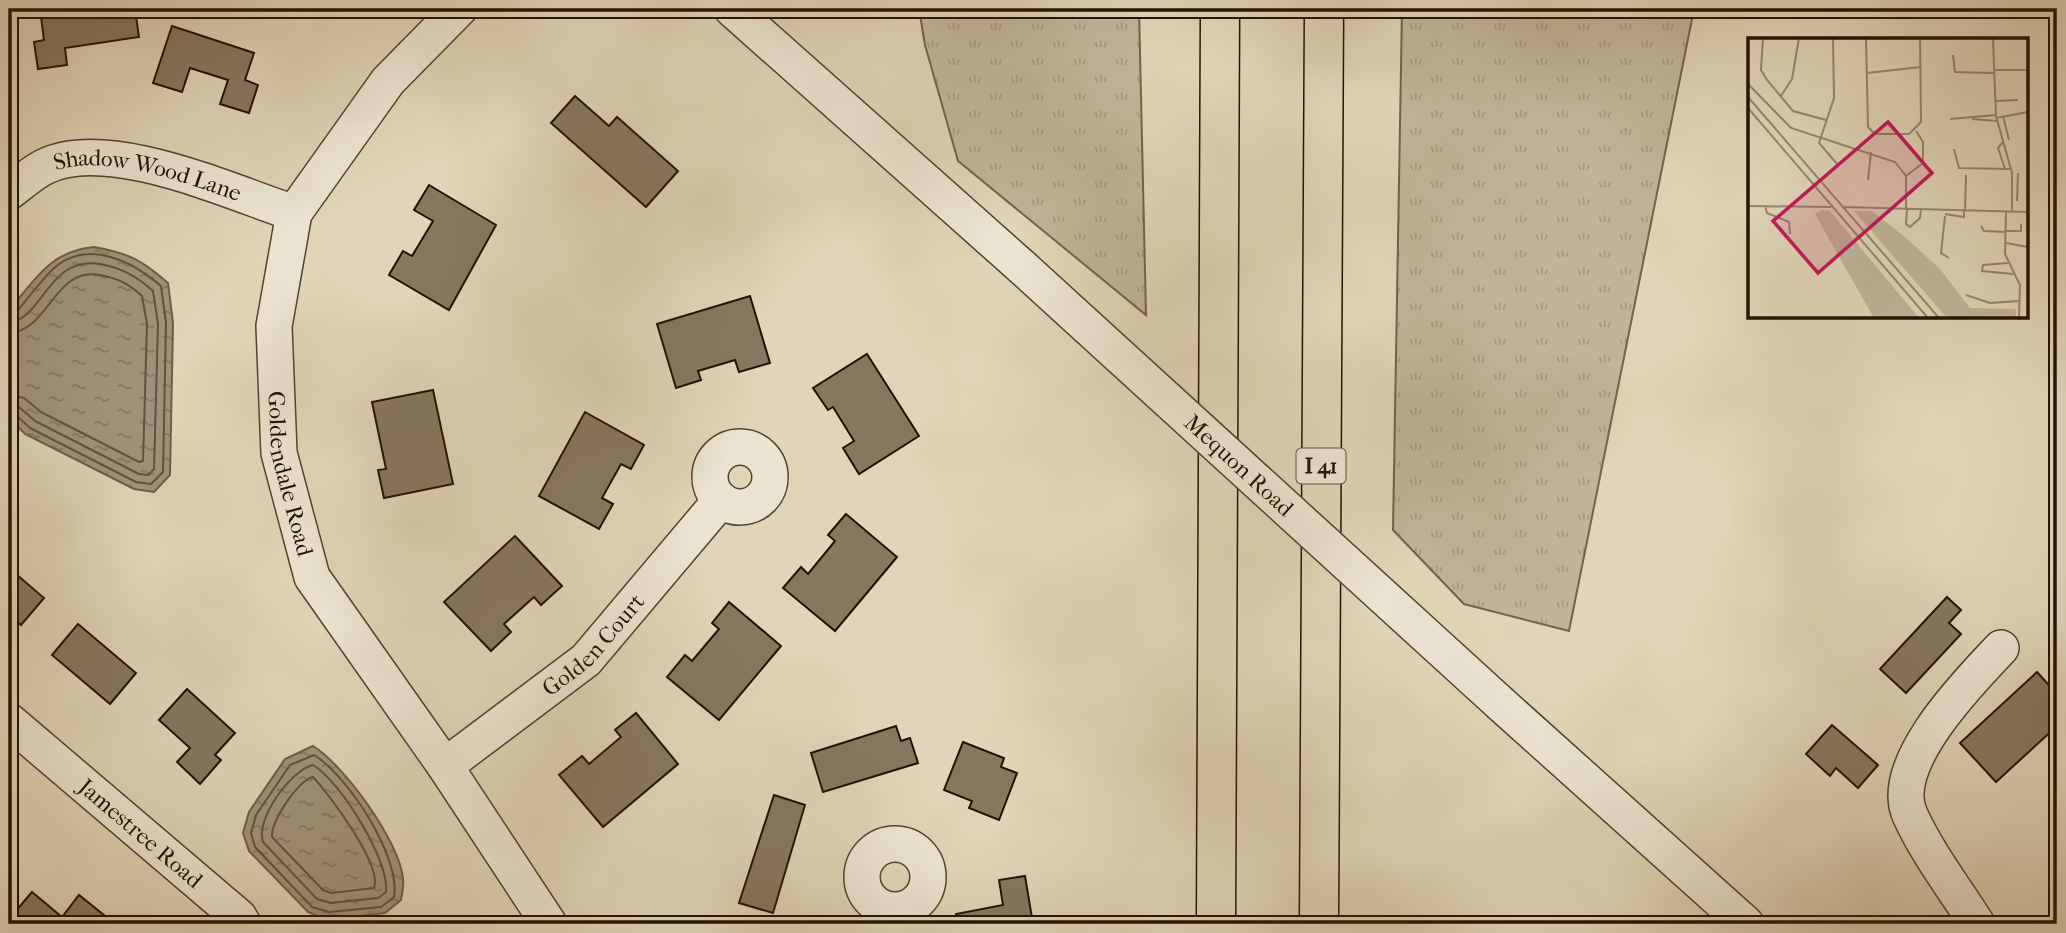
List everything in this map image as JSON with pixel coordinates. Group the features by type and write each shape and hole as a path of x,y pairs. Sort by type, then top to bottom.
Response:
{"highway":[{"path":"1216,924 1220,9"},
{"name":"I 41","path":"1319,924 1324,9"}],"street":[{"name":"Goldendale Road","path":"459,9 388,81 294,214 274,326 279,453 312,577 445,766 549,924"},
{"name":"Mequon Road","path":"732,9 1022,267 1746,924"},
{"name":"Shadow Wood Lane","path":"9,192 45,166 91,156 132,160 294,214"},
{"name":"Golden Court","path":"445,766 586,660 721,500"},
{"path":"1977,924 1908,812 1908,790 1916,756 1946,706 2001,648"},
{"name":"Jamestree Road","path":"9,721 239,917 243,924"}],"green space":[{"path":"919,9 1139,9 1146,315 958,161 925,45"},
{"path":"1402,9 1694,9 1569,631 1464,604 1393,530"}],"water":[{"path":"94,247 134,259 168,283 173,323 170,475 154,492 134,489 25,434 9,418 9,310 45,268 66,254"},
{"path":"313,746 340,770 354,787 381,826 400,863 403,879 401,900 385,913 328,920 308,912 249,851 243,833 249,812 285,759"}],"building":[{"path":"40,9 135,9 139,37 65,48 67,65 38,69 34,42 44,40"},
{"path":"172,26 254,53 245,80 258,85 249,113 220,104 228,80 190,68 182,92 153,83"},
{"path":"575,96 609,126 617,117 678,171 646,207 551,123"},
{"path":"429,185 496,225 449,310 389,275 403,251 412,256 433,221 414,210"},
{"path":"750,296 770,363 739,372 735,360 698,371 701,380 676,388 657,324"},
{"path":"867,354 919,436 859,474 843,448 854,441 833,407 828,410 813,388"},
{"path":"433,390 453,484 384,498 378,470 386,469 372,402"},
{"path":"585,412 644,445 631,469 621,464 602,498 613,504 599,529 539,496"},
{"path":"846,514 897,557 835,631 783,588 801,567 808,574 835,541 828,535"},
{"path":"515,536 562,586 541,605 534,597 504,624 511,632 491,651 444,602"},
{"path":"9,568 44,598 21,625 9,615"},
{"path":"1947,597 1961,610 1949,623 1961,634 1906,693 1880,669"},
{"path":"729,602 781,646 719,720 667,677 685,655 692,661 719,629 712,623"},
{"path":"78,624 136,673 110,704 52,655"},
{"path":"2037,672 2057,694 2057,726 1996,782 1960,743"},
{"path":"187,689 235,733 215,755 221,760 200,784 177,762 190,748 159,720"},
{"path":"636,713 678,764 603,827 559,775 582,756 589,764 621,737 615,730"},
{"path":"1832,725 1878,765 1858,788 1836,768 1830,776 1806,754"},
{"path":"896,726 901,741 910,738 918,763 823,792 811,753"},
{"path":"963,742 1004,758 1001,767 1017,773 999,820 969,808 972,801 944,790"},
{"path":"774,795 805,805 773,913 739,903"},
{"path":"1025,876 1033,924 957,924 956,914 1003,905 999,880"},
{"path":"32,892 62,917 79,895 115,924 9,924 9,919"}]}
